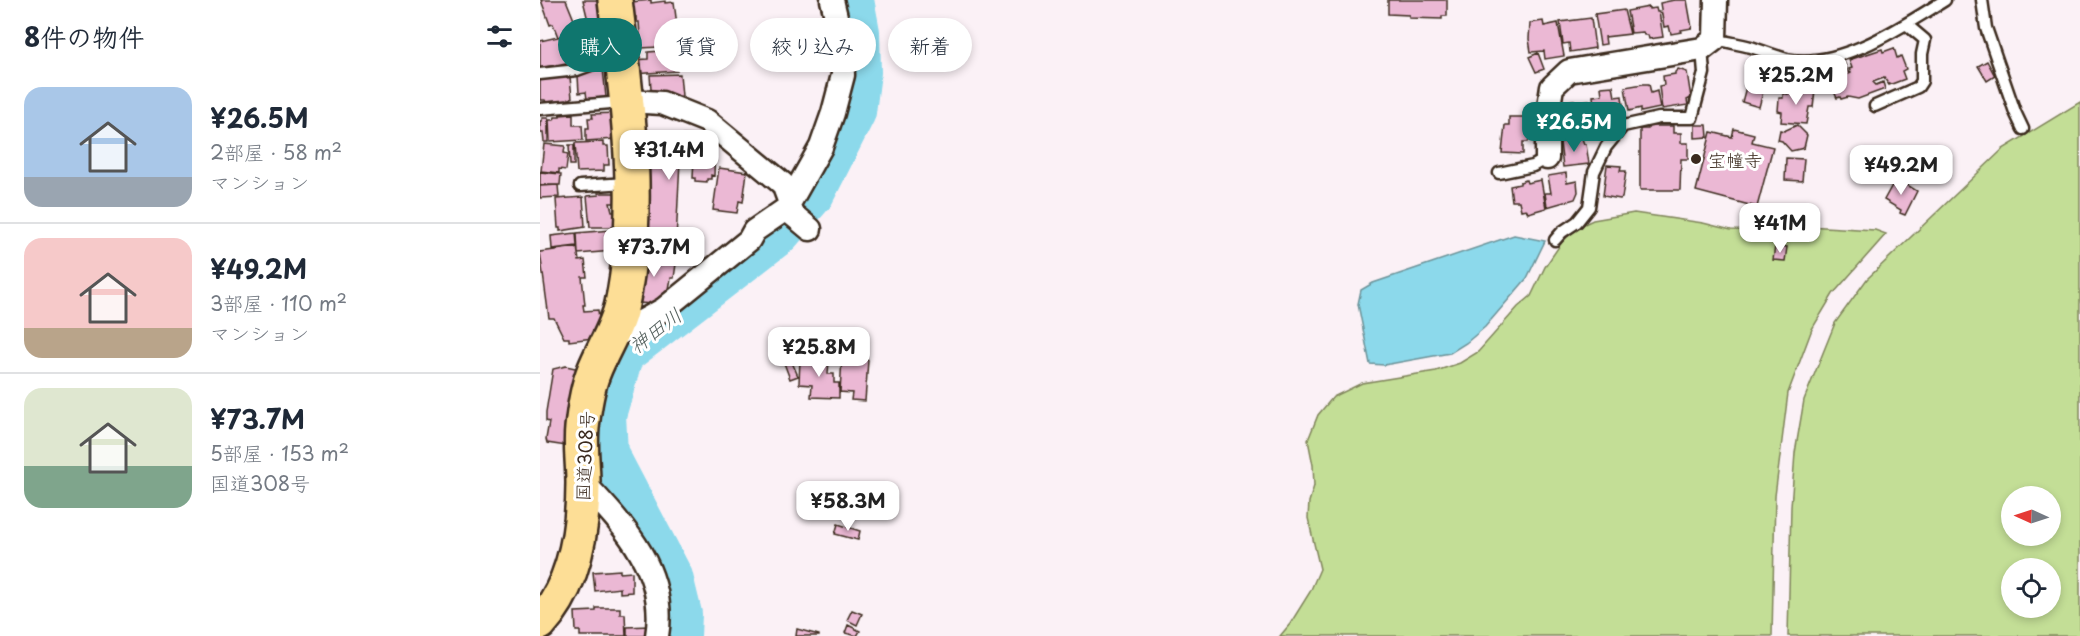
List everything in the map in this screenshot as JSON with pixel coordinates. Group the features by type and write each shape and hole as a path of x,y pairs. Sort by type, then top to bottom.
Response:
{"highway":[{"name":"国道308号","path":"615,0 617,18"},
{"name":"国道308号","path":"540,623 567,582 577,551 583,482 580,455 587,395 594,371 610,339 622,307 627,278 632,183 628,101 624,72"}],"street":[{"path":"610,339 664,309 749,240 753,231 788,206 821,147 843,75 842,42 832,0"},
{"path":"1546,158 1547,119 1552,87 1569,71 1708,44 1716,0"},
{"path":"628,101 662,102 707,121 783,184 788,206 810,229"},
{"path":"583,482 611,512 645,558 656,589 660,620 657,636"}],"lane":[{"path":"1555,240 1577,222 1589,207 1594,172 1606,147 1623,126 1659,118 1692,118 1704,73 1708,44 1752,48 1788,59 1819,59 1878,40 1945,0"},
{"path":"1982,0 1986,28 2023,129"},
{"path":"1875,106 1918,87 1922,81 1922,54 1925,40 1906,24"},
{"path":"540,74 558,72"},
{"path":"540,109 628,101"},
{"path":"1499,173 1533,166 1546,158"},
{"path":"580,186 632,183"}],"green space":[{"path":"2080,102 2080,636 1788,636 1791,507 1795,453 1804,400 1835,323 1867,279 2003,149"},
{"path":"1634,213 1703,223 1731,230 1772,231 1807,226 1875,230 1886,234 1833,294 1812,329 1788,393 1775,496 1772,636 1280,636 1310,592 1320,569 1308,518 1309,502 1314,486 1308,440 1318,415 1333,397 1362,383 1436,371 1460,363 1478,352 1518,307 1531,296 1545,267 1562,242 1578,227 1593,220"}],"water":[{"path":"1514,235 1545,241 1527,278 1485,327 1450,353 1384,365 1370,364 1358,304 1361,290 1373,283"}],"building":[{"path":"541,0 566,0 573,18 558,18 558,37 553,24 550,25"},
{"path":"583,0 604,0 608,18 587,18"},
{"path":"651,0 651,3 674,2 676,18 654,18 654,47 642,48 642,18 632,18 631,2"},
{"path":"1388,0 1447,0 1447,16 1442,16 1442,19 1409,18 1409,15 1388,14"},
{"path":"1687,0 1692,28 1671,34 1669,26 1664,27 1660,3"},
{"path":"1649,7 1649,9 1656,8 1659,12 1663,37 1649,39 1648,35 1644,35 1643,32 1631,33 1627,11"},
{"path":"1624,10 1630,34 1605,37 1606,44 1600,45 1595,14"},
{"path":"1591,18 1595,48 1570,52 1569,43 1563,44 1560,22"},
{"path":"1543,21 1544,26 1558,23 1564,56 1545,59 1544,51 1531,52 1530,23"},
{"path":"558,37 558,64 540,68 540,41"},
{"path":"1894,48 1897,58 1901,56 1906,69 1902,71 1905,79 1889,85 1884,78 1873,82 1876,85 1883,82 1885,89 1858,99 1837,98 1831,85 1828,67 1844,62 1849,74 1851,73 1849,69 1852,68 1849,60 1882,49 1883,52"},
{"path":"648,52 654,52 654,72 662,72 633,74 633,72 642,72 642,59 648,59"},
{"path":"1538,53 1544,69 1536,72 1529,57"},
{"path":"1987,61 1995,76 1987,81 1978,66"},
{"path":"1678,69 1687,72 1691,98 1687,100 1688,105 1662,109 1659,86 1664,85 1663,76 1675,74"},
{"path":"585,72 603,72 606,97 587,99 586,92 579,93 578,76"},
{"path":"1796,73 1808,74 1806,89 1794,87"},
{"path":"680,74 682,96 649,95 650,75"},
{"path":"567,75 570,77 572,98 568,101 540,100 540,77"},
{"path":"1649,84 1651,93 1657,91 1660,108 1641,112 1641,108 1629,111 1625,87"},
{"path":"1613,86 1615,97 1622,96 1624,115 1620,115 1621,120 1596,123 1593,96 1602,95 1601,87"},
{"path":"1746,87 1763,92 1759,107 1742,102"},
{"path":"1789,90 1815,90 1813,107 1809,107 1806,124 1781,122 1782,112 1778,111 1779,98 1783,98 1783,93 1788,94"},
{"path":"1574,100 1574,102 1589,100 1592,125 1590,128 1563,132 1561,104"},
{"path":"614,113 615,139 586,141 586,128 589,128 588,118 593,118 592,114"},
{"path":"573,114 573,125 582,125 583,140 550,142 549,120 554,120 560,115"},
{"path":"1509,117 1531,117 1529,139 1528,142 1523,142 1523,154 1502,153 1505,125 1509,125"},
{"path":"542,118 548,118 548,142 544,142 543,133 540,133"},
{"path":"1695,125 1707,125 1708,137 1695,138"},
{"path":"1797,125 1807,135 1804,148 1791,151 1782,141 1778,140 1780,130 1784,131"},
{"path":"1648,126 1673,126 1673,133 1681,133 1681,143 1688,143 1688,159 1681,159 1680,190 1640,190 1640,129 1648,129"},
{"path":"1734,129 1754,134 1752,142 1773,147 1757,207 1696,191 1711,132 1732,137"},
{"path":"644,135 715,136 714,176 711,175 711,179 707,179 707,182 695,181 693,178 694,158 682,157 682,161 680,160 676,241 636,239"},
{"path":"1581,136 1586,144 1589,164 1563,167 1560,142 1575,140 1575,137"},
{"path":"603,142 603,146 608,146 609,165 604,165 604,171 577,172 575,143"},
{"path":"544,144 565,146 564,153 568,154 566,170 559,169 559,173 541,171"},
{"path":"569,145 574,145 574,165 570,165"},
{"path":"1786,158 1804,159 1802,181 1785,180"},
{"path":"1607,165 1621,166 1620,171 1626,171 1620,199 1603,196"},
{"path":"719,168 747,172 743,202 739,201 737,213 713,210"},
{"path":"540,172 561,174 560,185 540,185"},
{"path":"1566,173 1567,183 1577,181 1578,192 1575,199 1547,207 1545,193 1551,193 1548,176"},
{"path":"1896,178 1917,191 1905,215 1884,200"},
{"path":"1526,180 1527,183 1541,180 1546,208 1528,213 1526,209 1521,210 1519,201 1512,201 1510,186"},
{"path":"558,185 559,197 540,198 540,186"},
{"path":"598,193 617,193 617,203 610,203 612,211 615,211 616,227 590,227 587,196 599,195"},
{"path":"583,197 585,227 560,231 556,199"},
{"path":"611,230 613,251 578,254 577,233"},
{"path":"576,233 577,246 552,249 551,236"},
{"path":"1775,246 1787,247 1785,261 1773,260"},
{"path":"577,247 579,261 585,260 587,277 582,277 584,311 598,310 601,337 569,341 569,338 564,338 554,318 549,318 540,252"},
{"path":"641,249 657,251 656,258 668,259 676,264 668,295 656,304 637,303"},
{"path":"842,358 868,360 865,401 851,400 852,393 840,392"},
{"path":"800,359 829,360 828,374 834,374 834,383 839,383 839,398 811,397 812,385 799,384"},
{"path":"791,360 798,376 790,379 784,363"},
{"path":"566,366 580,369 566,446 547,443 549,422 546,421 546,412 553,369"},
{"path":"838,524 860,531 858,540 835,534"},
{"path":"620,570 620,573 632,572 632,592 620,593 620,588 595,591 593,572"},
{"path":"596,608 620,608 620,614 625,614 626,636 580,636 580,631 576,631 575,612 596,611"},
{"path":"852,610 862,614 857,625 847,620"},
{"path":"848,625 860,631 857,636 845,633"},
{"path":"648,626 648,636 627,636 627,627"},
{"path":"797,629 819,635 819,636 796,636"}],"waterway":[{"name":"神田川","path":"680,636 681,614 672,577 607,453 605,415 623,354 779,234 813,195 855,112 860,72 859,32 853,0"}],"place":[{"name":"宝幢寺","path":"1696,159"}]}
